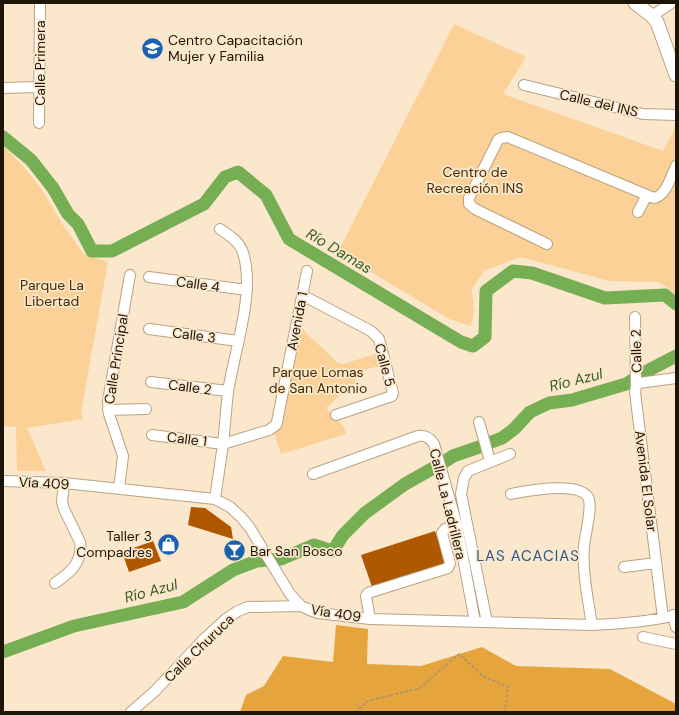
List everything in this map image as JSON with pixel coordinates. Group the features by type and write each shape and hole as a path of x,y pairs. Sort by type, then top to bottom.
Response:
{"main road":[{"path":"635,3 652,16 661,31 676,75"}],"street":[{"name":"Calle Primera","path":"40,3 40,123"},
{"path":"652,16 671,3"},
{"name":"Calle del INS","path":"524,85 643,114 676,115"},
{"path":"3,88 39,87"},
{"path":"547,244 475,209 469,204 469,198 498,140 501,138 508,137 654,198 660,196 663,192 676,166"},
{"path":"638,212 647,195"},
{"path":"215,499 223,444 228,391 248,290 247,269 242,249 235,240 220,229"},
{"name":"Avenida 1","path":"223,444 269,430 276,425 307,270"},
{"name":"Calle Principal","path":"120,489 123,456 108,410 108,401 130,275"},
{"name":"Calle 4","path":"149,277 248,290"},
{"name":"Calle 5","path":"302,294 371,331 379,339 393,393 392,396 336,415"},
{"name":"Calle 2","path":"635,317 636,380"},
{"name":"Calle 3","path":"149,330 238,341"},
{"path":"636,380 643,382 676,378"},
{"name":"Avenida El Solar","path":"636,380 635,392 656,563 671,616 676,627"},
{"name":"Calle 2","path":"151,382 228,391"},
{"path":"108,410 146,409"},
{"path":"479,422 490,461"},
{"name":"Calle 1","path":"152,435 223,444"},
{"name":"Calle La Ladrillera","path":"313,474 424,435 431,439 434,444 457,525 475,622"},
{"path":"487,622 461,494 465,474 468,471 510,454"},
{"name":"Vía 409","path":"3,481 64,483 215,499 230,507 250,528 290,594 301,606 318,613 370,619 592,625 614,624 671,616"},
{"path":"55,583 73,569 77,562 81,547 62,502 64,483"},
{"path":"511,494 546,488 575,490 583,493 589,498 590,507 584,547 584,567 592,625"},
{"path":"370,619 366,596 368,593 448,568 450,563 442,533 445,529 457,525"},
{"path":"624,567 656,563"},
{"name":"Calle Churuca","path":"131,712 155,691 204,639 226,619 238,611 248,607 301,606"},
{"path":"643,637 676,644"}],"path":[{"path":"355,712 368,701 420,688 459,654 484,676 508,687 505,712"}],"green space":[{"name":"Centro de Recreación INS","path":"454,24 526,57 503,94 663,151 676,126 676,294 659,282 610,281 520,257 484,271 472,289 474,312 471,326 449,319 338,252"},
{"name":"Parque La Libertad","path":"3,146 24,167 43,191 63,225 84,254 108,262 81,412 83,419 27,428 46,471 17,471 16,427 3,426"},
{"name":"Parque Lomas de San Antonio","path":"299,326 338,363 343,364 379,353 383,365 349,374 358,382 350,386 326,408 344,427 346,434 281,454 274,433 279,430 283,423"}],"shaded area":[{"path":"336,625 368,629 367,664 421,666 482,647 516,666 610,669 676,704 676,712 240,712 246,695 264,686 283,656 333,662"}],"building":[{"path":"191,507 205,508 231,527 233,539 188,525"},
{"path":"435,531 446,563 372,587 361,555"},
{"path":"153,541 161,561 129,572 122,552"}],"waterway":[{"name":"Río Damas","path":"3,137 31,160 53,188 68,214 78,224 92,251 112,251 204,204 225,177 238,172 266,195 289,239 461,342 473,346 485,337 486,291 513,271 532,273 605,298 665,295 676,304"},
{"name":"Río Azul","path":"489,443 502,438 514,429 530,412 549,403 572,400 626,384 676,356"},
{"name":"Río Azul","path":"444,462 453,456 482,446"},
{"name":"Río Azul","path":"3,652 74,626 183,602 233,570 257,561 281,559 314,545 332,551 343,535 365,513 405,484 437,466"}],"place":[{"name":"Centro Capacitación Mujer y Familia","path":"152,48"},
{"name":"Taller 3 Compadres","path":"168,544"},
{"name":"Bar San Bosco","path":"235,551"}],"district":[{"name":"LAS ACACIAS","path":"528,556"}]}
